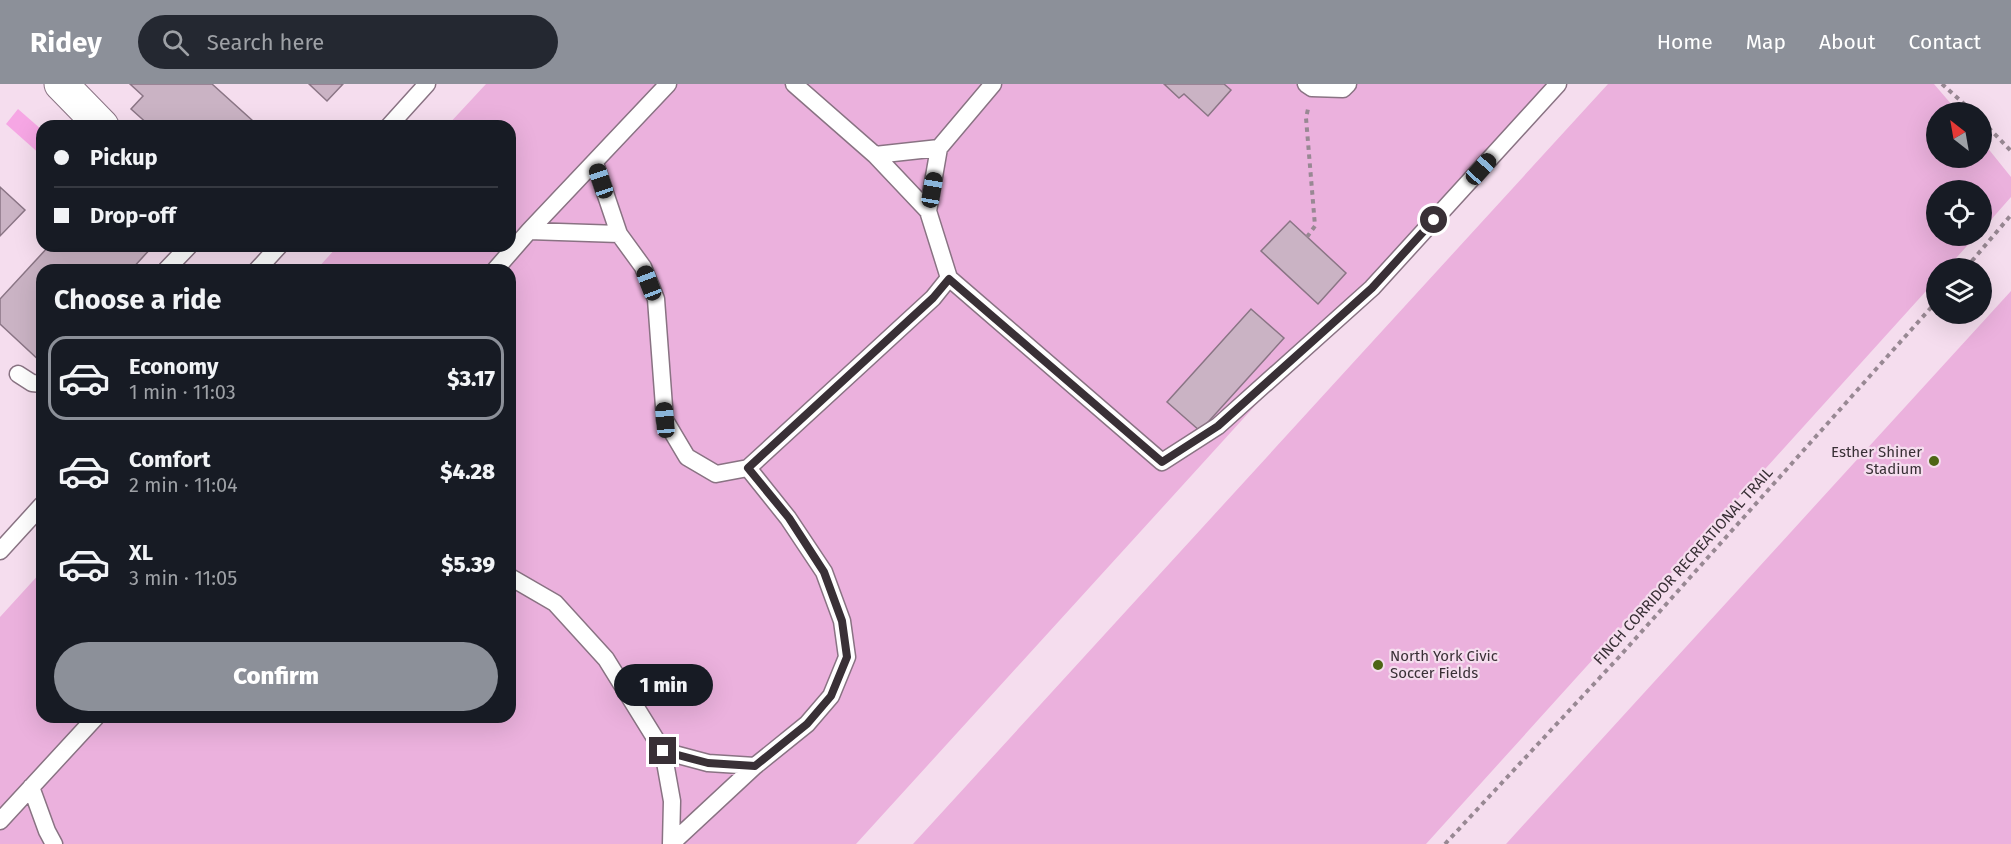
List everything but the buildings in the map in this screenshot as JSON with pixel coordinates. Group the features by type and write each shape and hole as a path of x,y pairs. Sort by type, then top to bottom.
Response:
{"street":[{"path":"61,84 96,120"}],"lane":[{"path":"394,120 427,84"},
{"path":"516,246 668,84"},
{"path":"795,84 875,155 928,211 949,279 1162,462 1218,426 1372,288 1558,84"},
{"path":"928,211 939,148 993,84"},
{"path":"1309,86 1343,89 1348,84"},
{"path":"875,155 939,148"},
{"path":"595,163 619,234 643,267 656,298 665,420 687,457 716,474 748,468 933,298 949,279"},
{"path":"529,231 619,234"},
{"path":"172,264 183,252"},
{"path":"262,264 274,252"},
{"path":"500,264 511,252"},
{"path":"18,374 36,383"},
{"path":"516,580 555,603 606,659 663,751 672,801 670,844 755,766 807,724 831,696 847,657 842,621 824,572 789,518 748,468"},
{"path":"0,550 36,511"},
{"path":"0,821 90,723"},
{"path":"663,751 708,763 755,766"},
{"path":"31,787 54,844"}],"path":[{"path":"1942,84 1962,102"},
{"path":"1307,237 1315,226 1306,118 1309,86"},
{"path":"1992,131 2011,151"},
{"path":"1974,258 2011,214"},
{"name":"FINCH CORRIDOR RECREATIONAL TRAIL","path":"1445,844 1619,657 1926,313"}],"shaded area":[{"path":"486,84 1548,84 856,844 0,844 0,617 36,578 36,723 516,723 516,264 322,264 332,252 516,252 516,120 453,120"},
{"path":"1608,84 1934,84 1949,102 1926,102 1926,168 1992,168 1992,153 2011,177 2011,197 1992,219 1992,180 1926,180 1926,246 1967,246 1956,258 1926,258 1926,291 1426,844 913,844"},
{"path":"18,109 36,125 36,151 6,124"},
{"name":"Esther Shiner Stadium","path":"2011,291 2011,844 1506,844 1981,324 1992,324 1992,312"}],"place":[{"name":"Esther Shiner Stadium","path":"1934,461"},
{"name":"North York Civic Soccer Fields","path":"1378,665"}],"route":[{"path":"663,751 708,763 755,766 807,724 831,696 847,657 842,621 824,572 789,518 748,468 933,298 949,279 1162,462 1218,426 1372,288 1434,220"}]}
